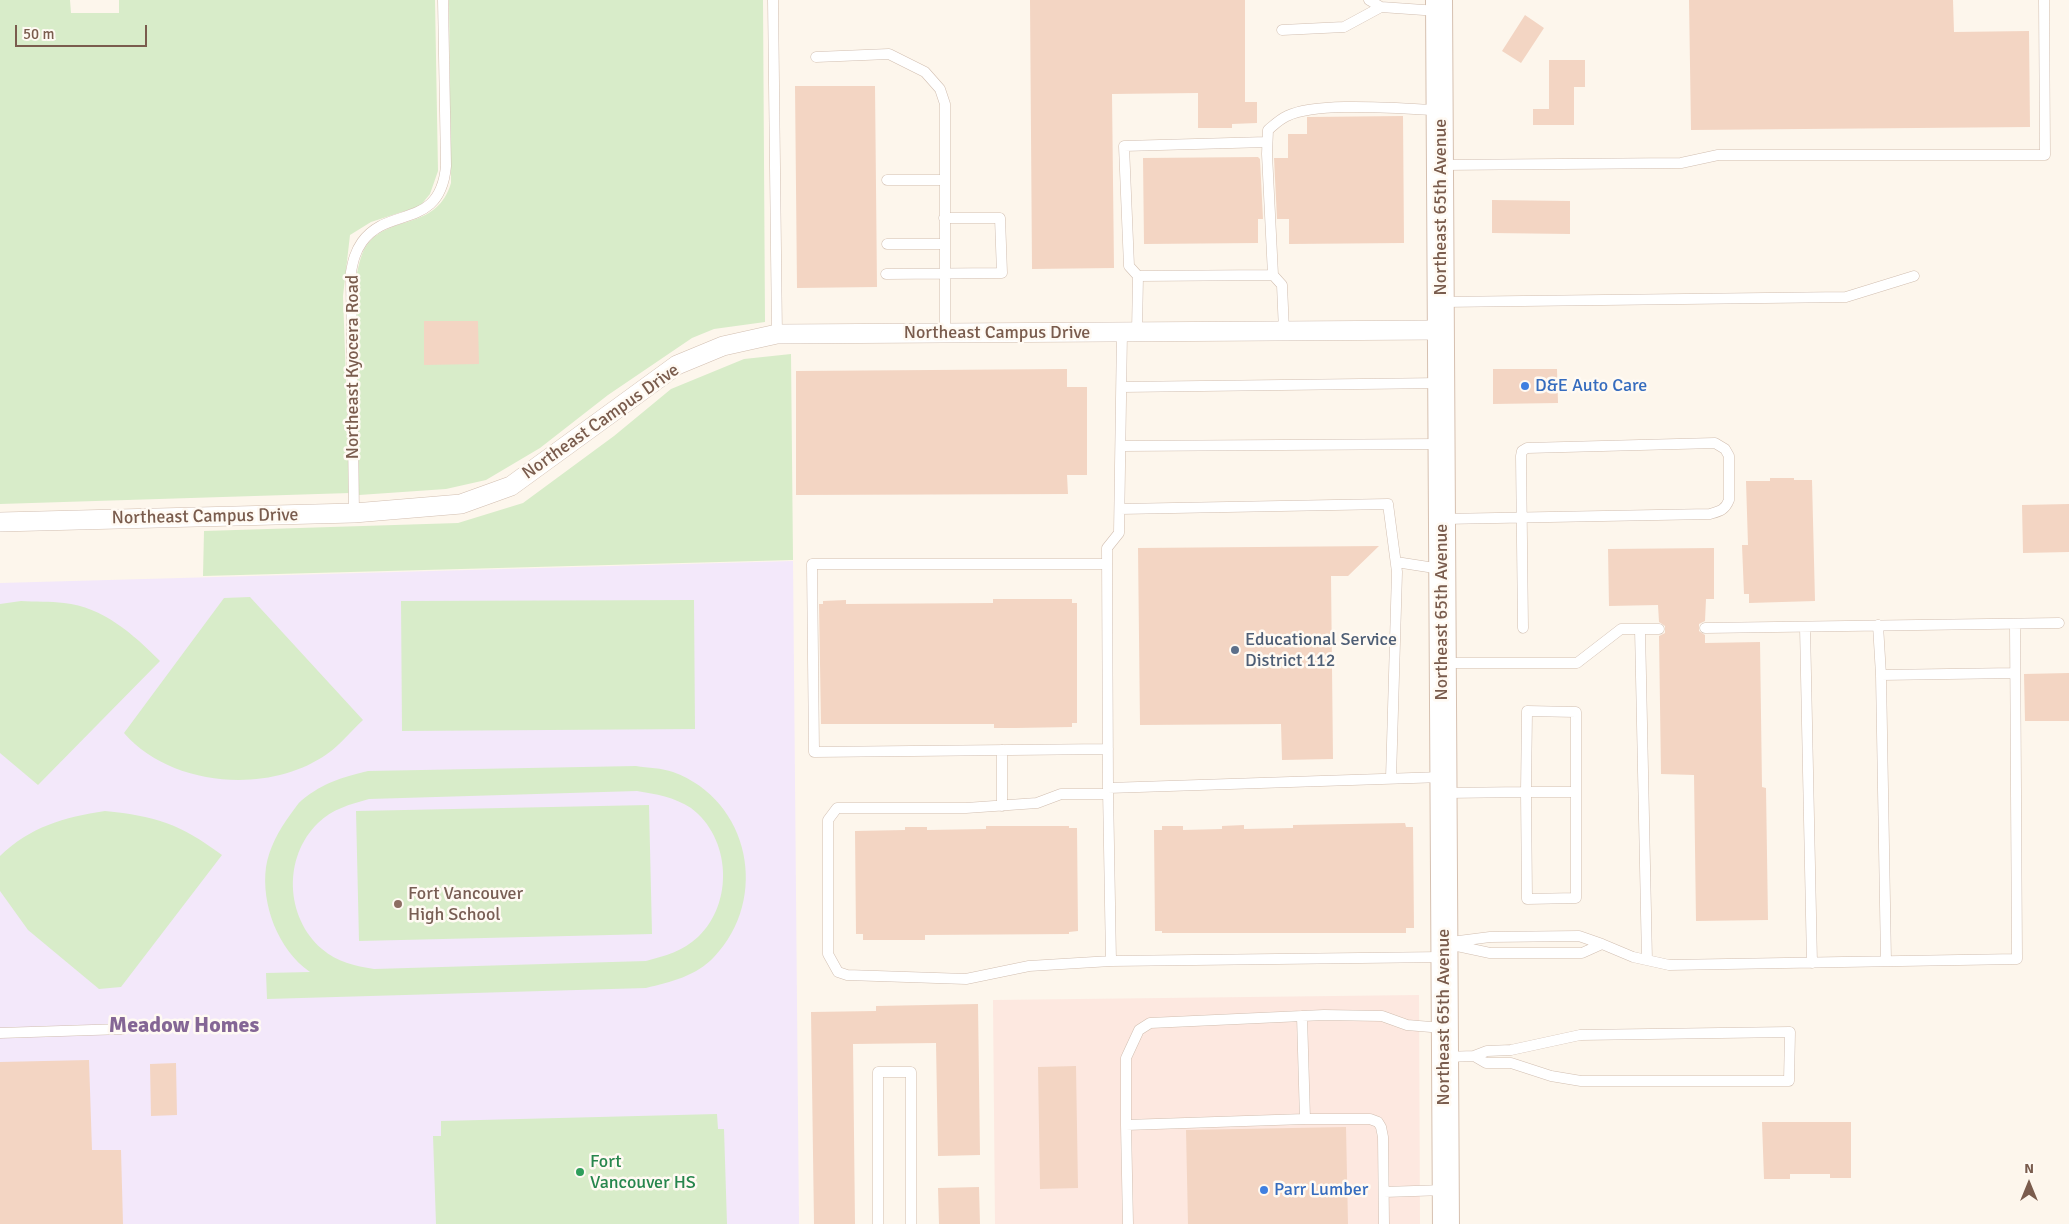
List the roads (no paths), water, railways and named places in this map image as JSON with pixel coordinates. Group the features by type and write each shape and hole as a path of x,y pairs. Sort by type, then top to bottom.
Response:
{"street":[{"name":"Northeast 65th Avenue","path":"1440,5 1443,1028 1446,1224"},
{"name":"Northeast Campus Drive","path":"0,522 354,513 461,504 511,486 677,365 723,346 777,334 1442,330"}],"lane":[{"name":"Northeast Kyocera Road","path":"354,513 351,272 354,255 362,241 374,230 426,208 438,196 444,182 444,0"},
{"path":"773,0 777,334"},
{"path":"1369,0 1381,7"},
{"path":"1441,166 1681,163 1718,154 2045,155 2044,0"},
{"path":"1282,30 1344,28 1381,7 1440,5"},
{"path":"816,57 889,54 925,72 940,89 945,104 945,333"},
{"path":"1284,331 1282,285 1273,275 1268,130 1286,116 1303,111 1336,108 1440,110"},
{"path":"1267,142 1124,146 1129,266 1138,276 1273,275"},
{"path":"887,180 944,180"},
{"path":"886,274 1002,273 1000,218 944,218"},
{"path":"887,244 945,244"},
{"path":"1111,960 1107,548 1119,533 1122,387 1138,276"},
{"path":"1442,302 1846,297 1914,276"},
{"path":"1122,387 1442,383"},
{"path":"1442,519 1522,517 1710,514 1722,510 1727,506 1729,500 1729,456 1725,449 1715,443 1527,448 1522,451 1521,456 1522,517 1523,628"},
{"path":"1120,446 1442,444"},
{"path":"1120,509 1388,504 1397,572 1391,778"},
{"path":"1396,562 1442,569"},
{"path":"1107,564 812,564 814,752 1108,749"},
{"path":"1705,628 2059,623"},
{"path":"1443,950 1490,937 1579,936 1633,957 1669,965 2017,959 2015,624"},
{"path":"1878,625 1881,675 1886,962"},
{"path":"1805,626 1812,963"},
{"path":"1640,629 1647,960"},
{"path":"1442,663 1577,663 1621,630 1659,629"},
{"path":"1881,675 2015,672"},
{"path":"1527,712 1576,712 1576,898 1527,899 1526,792 1527,712"},
{"path":"1002,750 1002,806"},
{"path":"1576,792 1526,792 1443,785 1391,778 1061,794 1037,803 966,808 837,808 828,820 828,954 838,972 846,975 966,978 1029,966 1111,960 1443,950 1490,954 1582,953 1602,944"},
{"path":"1302,1016 1305,1119"},
{"path":"1128,1224 1126,1058 1138,1030 1150,1023 1302,1016 1382,1016 1407,1025 1443,1028"},
{"path":"0,1033 123,1029"},
{"path":"1444,1057 1474,1056 1487,1051 1511,1050 1580,1034 1790,1032 1789,1080 1581,1081 1551,1076 1511,1064 1486,1063 1474,1056"},
{"path":"878,1224 878,1072 911,1072 911,1224"},
{"path":"1126,1125 1305,1119 1370,1120 1378,1122 1381,1126 1383,1137 1384,1224"},
{"path":"1384,1192 1445,1190"}],"place":[{"name":"D&E Auto Care","path":"1525,386"},
{"name":"Educational Service District 112","path":"1235,650"},
{"name":"Fort Vancouver High School","path":"398,904"},
{"name":"Fort Vancouver HS","path":"580,1172"},
{"name":"Parr Lumber","path":"1264,1190"}],"district":[{"name":"Meadow Homes","path":"184,1026"}]}
